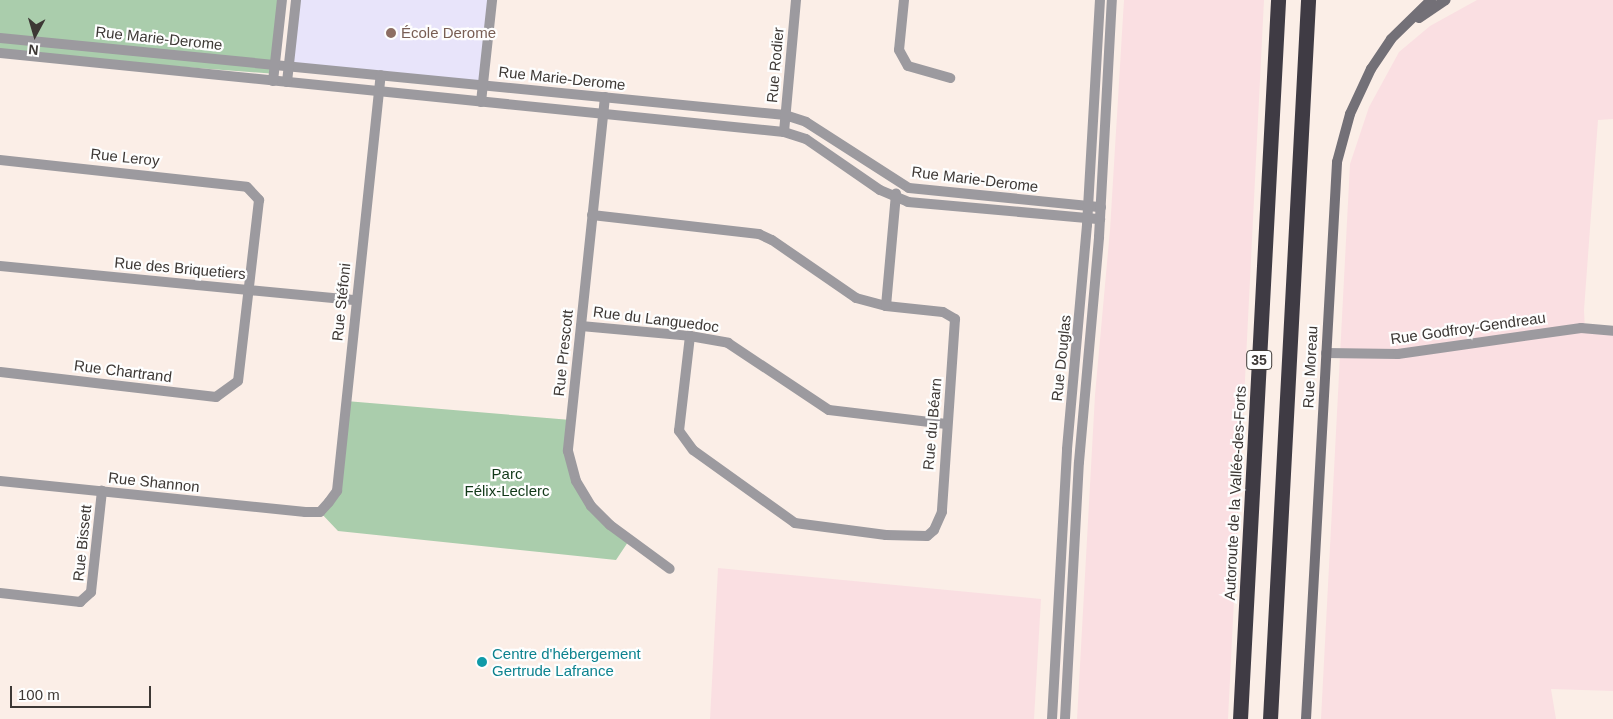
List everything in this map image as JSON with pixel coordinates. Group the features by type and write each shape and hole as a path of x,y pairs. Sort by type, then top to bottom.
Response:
{"highway":[{"name":"Autoroute de la Vallée-des-Forts","path":"1240,719 1278,0"},
{"name":"35","path":"1270,719 1308,0"},
{"path":"1305,52 1318,0"}],"street":[{"path":"273,81 282,0"},
{"path":"287,82 296,0"},
{"path":"482,102 492,0"},
{"name":"Rue Rodier","path":"784,132 796,0"},
{"path":"904,0 899,50 908,66 950,78"},
{"name":"Rue Douglas","path":"1052,719 1067,449 1089,206 1100,0"},
{"name":"Rue Douglas","path":"1065,719 1079,462 1101,207 1112,0"},
{"name":"Rue Moreau","path":"1306,719 1339,152 1359,90 1377,58 1398,32 1431,0"},
{"name":"Rue Moreau","path":"1398,32 1446,0"},
{"name":"Rue Marie-Derome","path":"0,38 785,115 806,122 908,188 1101,207"},
{"name":"Rue Marie-Derome","path":"0,54 784,132 806,139 896,198 908,202 1100,219"},
{"name":"Rue Stéfoni","path":"305,512 320,512 336,490 381,75"},
{"name":"Rue Prescott","path":"605,97 568,451 576,481 592,506 610,525 670,569"},
{"name":"Rue Leroy","path":"0,160 247,187 259,200 249,290"},
{"path":"886,306 896,182"},
{"name":"Rue du Béarn","path":"592,215 758,234 772,240 856,298 886,306 943,312 955,319 946,424 942,512 934,530 927,536 838,530 795,523 684,440 679,431 690,336"},
{"name":"Rue des Briquetiers","path":"0,266 356,300"},
{"name":"Rue Chartrand","path":"0,372 216,397 238,381 249,290"},
{"name":"Rue du Languedoc","path":"581,326 690,336 728,343 829,410 946,424"},
{"name":"Rue Godfroy-Gendreau","path":"1326,352 1398,354 1581,328 1613,331"},
{"name":"Rue Shannon","path":"0,481 305,512"},
{"name":"Rue Bissett","path":"0,593 80,602 91,592 102,491"}],"shaded area":[{"name":"École Derome","path":"296,0 492,0 484,85 289,66"},
{"path":"1124,0 1264,0 1228,719 1077,719 1095,395 1110,230"},
{"path":"1477,0 1613,0 1613,119 1598,120 1584,310 1585,331 1613,335 1613,691 1551,689 1556,719 1321,719 1350,164 1369,107 1399,52 1430,26"},
{"path":"718,568 1041,599 1034,719 710,719"}],"green space":[{"path":"0,0 285,0 277,74 0,53"},
{"name":"Parc Félix-Leclerc","path":"346,401 571,420 568,451 592,506 630,539 616,560 338,531 320,512 337,490"}],"place":[{"name":"École Derome","path":"391,33"},
{"name":"Centre d'hébergement Gertrude Lafrance","path":"482,662"}]}
